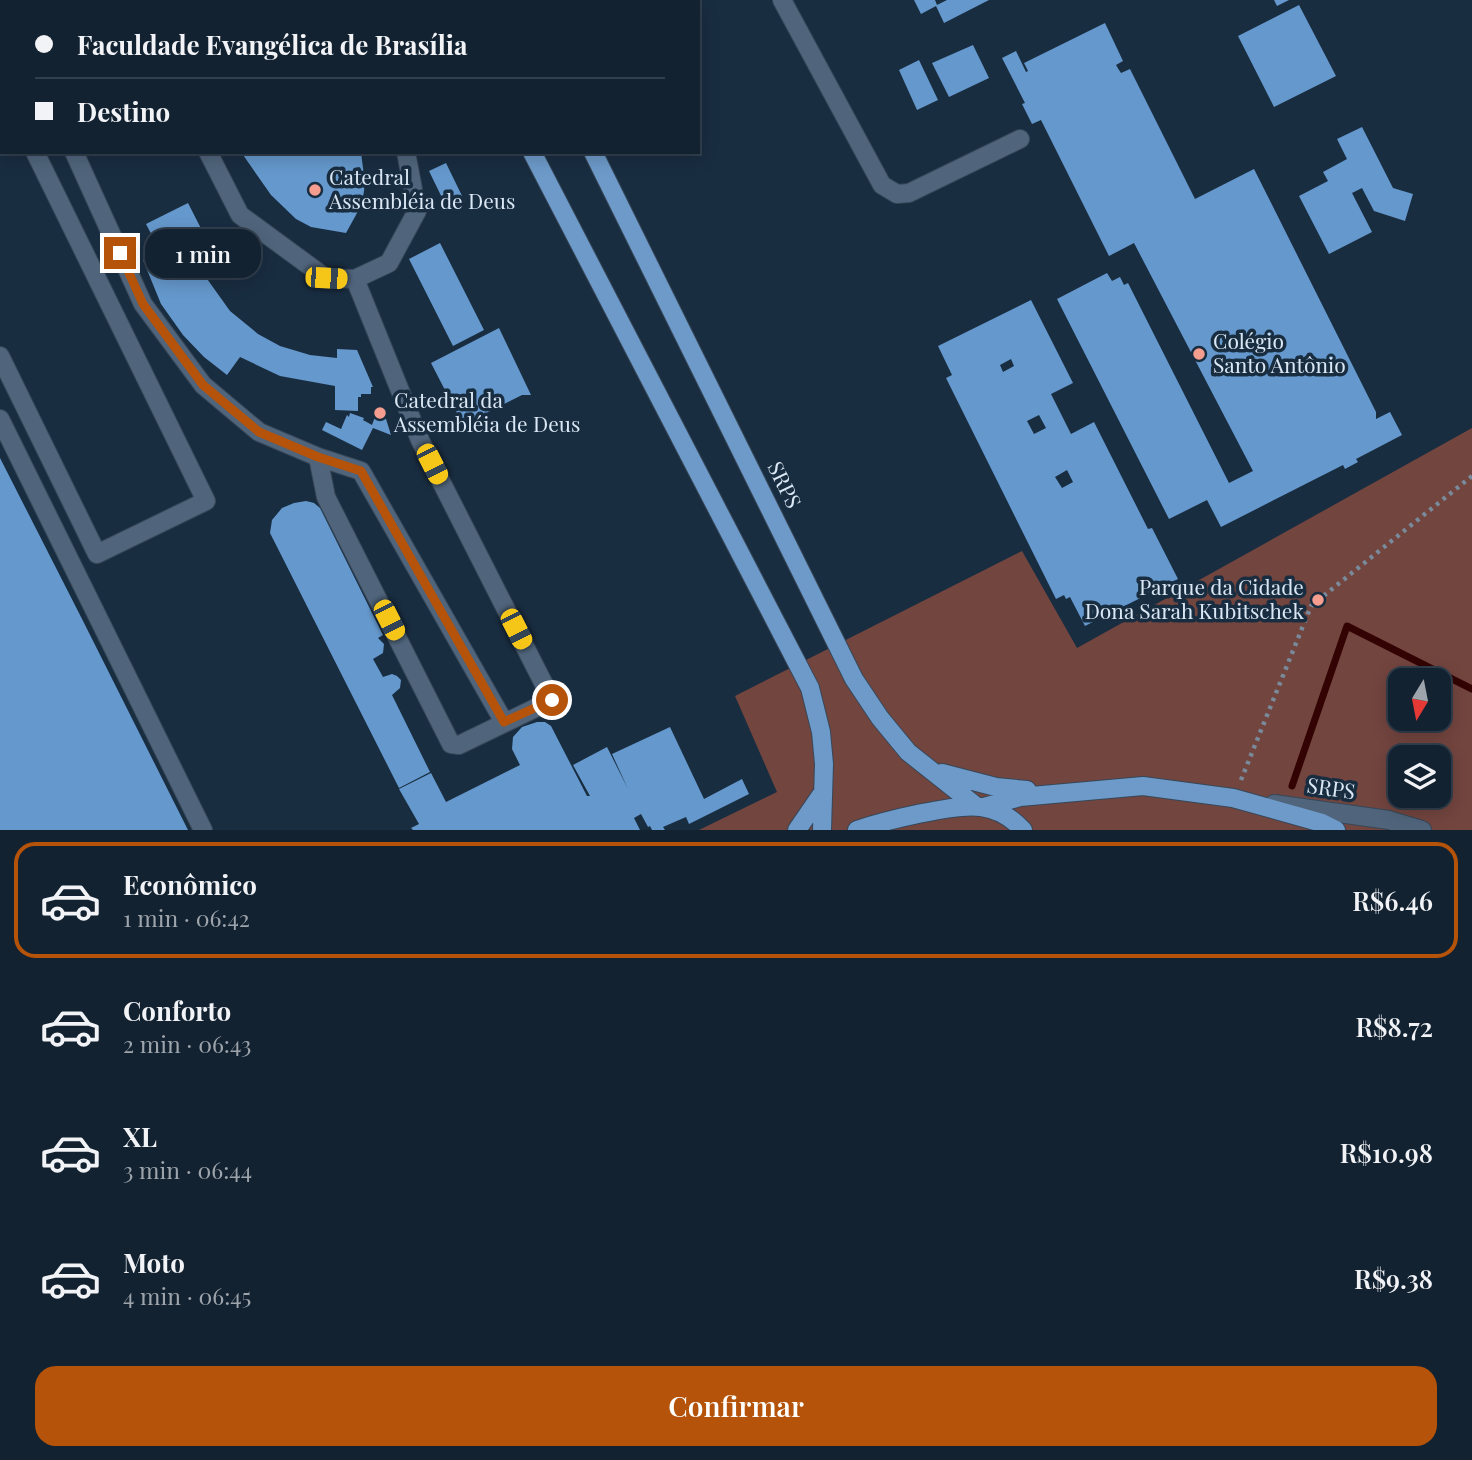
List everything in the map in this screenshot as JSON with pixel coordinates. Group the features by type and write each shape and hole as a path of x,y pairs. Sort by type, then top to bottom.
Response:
{"main road":[{"path":"533,154 810,688 821,732 822,830"},
{"name":"SRPS","path":"594,154 854,679 880,718 908,752 980,807 1020,797 1143,786 1233,798 1322,823 1336,830"},
{"path":"932,770 996,787 1063,792"},
{"path":"797,830 823,792"},
{"path":"857,830 896,819 980,807 1004,814 1023,830"}],"lane":[{"path":"782,0 882,185 897,194 909,193 1020,139"},
{"path":"0,356 97,554 206,502 36,154"},
{"path":"75,154 143,304 203,385 259,432 318,457 361,471 504,722"},
{"path":"209,154 240,215 326,278 355,279 389,263 417,211 406,154"},
{"path":"318,457 326,497 452,744 459,745 552,700 420,440 355,279"},
{"path":"0,419 203,830"},
{"name":"SRPS","path":"1233,798 1389,820 1422,830"}],"path":[{"path":"1233,798 1311,606 1472,475"}],"shaded area":[{"name":"Parque da Cidade Dona Sarah Kubitschek","path":"1472,428 1472,830 699,830 777,792 735,696 1022,551 1077,648"}],"building":[{"path":"914,0 935,0 937,5 947,0 989,0 944,23 936,6 921,14"},
{"path":"1274,0 1289,0 1277,6"},
{"path":"1299,5 1336,76 1274,107 1238,36"},
{"path":"1105,23 1123,61 1116,65 1121,73 1130,69 1195,199 1254,169 1376,412 1376,419 1390,412 1402,435 1356,459 1358,462 1345,469 1343,465 1221,527 1207,500 1169,519 1057,299 1107,273 1112,281 1120,277 1124,285 1128,283 1229,483 1253,471 1134,243 1109,256 1041,120 1032,124 1022,104 1025,103 1002,58 1016,51 1026,72 1028,71 1024,63"},
{"path":"973,45 989,78 949,97 932,63"},
{"path":"919,60 938,100 917,110 899,70"},
{"path":"1362,127 1393,188 1413,194 1405,221 1374,211 1362,188 1352,193 1372,232 1329,254 1299,196 1328,181 1323,172 1347,159 1337,139"},
{"name":"Catedral Assembléia de Deus","path":"242,154 361,154 365,184 362,204 346,233 311,227 296,219 271,195"},
{"path":"446,163 465,202 448,210 429,171"},
{"path":"188,203 211,248 173,267 181,280 200,269 230,311 258,334 280,346 310,355 337,358 337,349 357,350 373,387 371,394 361,394 361,397 358,397 358,411 335,410 335,386 280,376 240,357 227,375 204,357 183,335 161,304 143,260 160,251 146,224"},
{"path":"440,243 484,330 453,346 409,259"},
{"path":"1031,300 1073,383 1051,394 1071,434 1094,422 1148,529 1152,528 1178,579 1085,626 1070,597 1066,599 1064,595 1056,599 946,378 952,375 938,346","holes":["1011,359 1014,366 1003,372 1000,365","1039,415 1046,428 1034,434 1027,421","1067,470 1073,482 1062,488 1055,477"]},
{"path":"499,328 531,395 522,395 463,425 431,363"},
{"path":"350,413 364,418 363,420 372,425 376,414 386,419 391,435 373,428 362,450 322,430 326,422 341,429"},
{"path":"0,458 81,617 188,830 0,830"},
{"path":"306,501 320,508 383,635 378,638 384,644 383,653 373,659 383,677 392,674 401,680 400,688 392,695 430,772 399,788 270,533 272,520 282,508"},
{"path":"545,722 551,726 587,796 590,796 573,765 607,747 628,789 612,754 670,727 704,799 742,779 749,794 689,824 686,817 663,827 665,830 652,830 641,814 634,818 640,830 411,828 419,824 399,789 431,773 446,802 520,765 512,749 513,737 522,727"}],"waterway":[{"path":"1292,786 1347,626 1472,689"}],"place":[{"name":"Catedral Assembléia de Deus","path":"315,190"},
{"name":"Colégio Santo Antônio","path":"1199,354"},
{"name":"Catedral da Assembléia de Deus","path":"380,413"},
{"name":"Parque da Cidade Dona Sarah Kubitschek","path":"1318,600"}],"route":[{"path":"120,253 143,304 203,385 259,432 318,457 361,471 504,722 552,700"}]}
